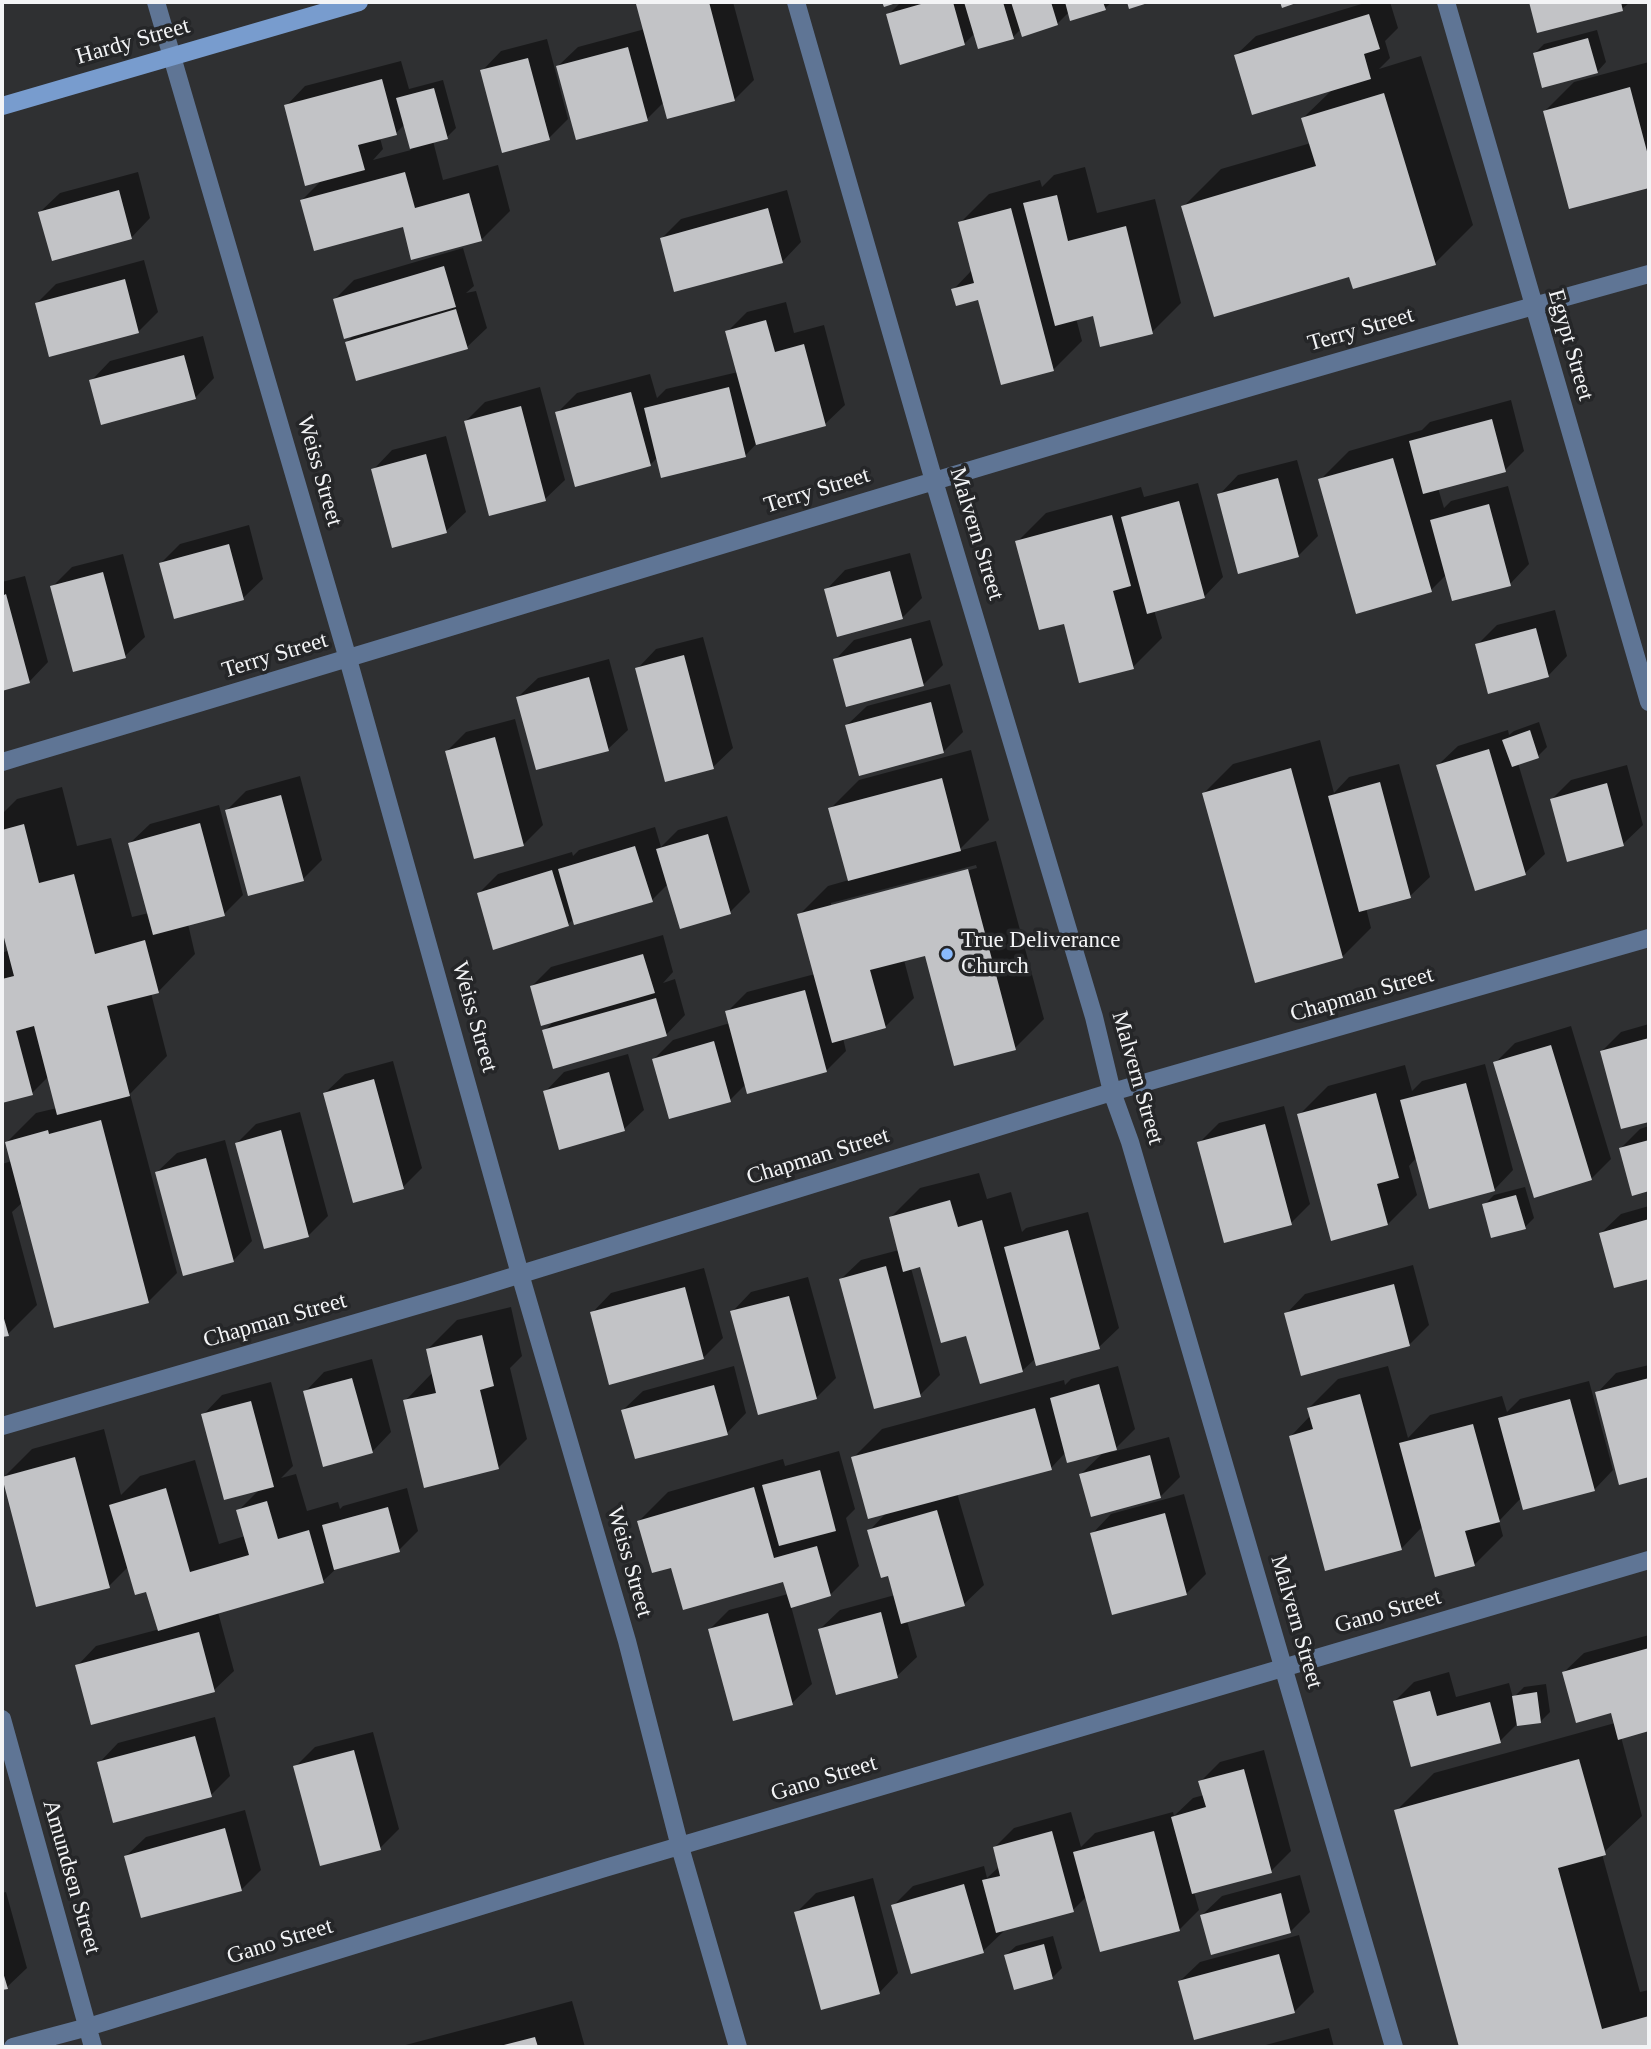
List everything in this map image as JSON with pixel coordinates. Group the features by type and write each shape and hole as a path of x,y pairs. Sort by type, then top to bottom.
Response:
{"main road":[{"name":"Hardy Street","path":"2,106 359,2"}],"street":[{"name":"Weiss Street","path":"156,2 348,659 738,2047"},
{"name":"Malvern Street","path":"796,2 934,481 1090,1004 1112,1092 1130,1142 1394,2047"},
{"name":"Egypt Street","path":"1446,2 1649,702"},
{"name":"Terry Street","path":"2,762 934,481 1649,274"},
{"name":"Chapman Street","path":"2,1426 520,1274 1112,1092 1649,938"},
{"name":"Gano Street","path":"13,2047 88,2027 680,1847 1649,1560"},
{"name":"Amundsen Street","path":"2,1719 93,2047"}],"building":[{"path":"709,2 735,101 667,119 636,4"},
{"path":"882,2 899,2 884,7"},
{"path":"928,2 953,2 965,45 900,65 886,14"},
{"path":"964,2 1003,2 1014,39 978,49"},
{"path":"1011,2 1051,2 1058,25 1022,37"},
{"path":"1065,2 1103,2 1106,10 1070,21"},
{"path":"1127,2 1151,2 1129,9"},
{"path":"1280,2 1299,2 1282,8"},
{"path":"1529,2 1621,2 1623,11 1537,33"},
{"path":"1369,14 1380,49 1364,54 1371,79 1252,115 1234,55"},
{"path":"1588,38 1598,73 1542,88 1533,53"},
{"path":"628,47 648,121 576,140 556,66"},
{"path":"528,58 550,140 502,153 480,70"},
{"path":"382,79 397,135 358,145 365,170 305,186 284,105"},
{"path":"1630,87 1649,159 1649,188 1569,209 1543,111"},
{"path":"434,88 448,139 410,149 396,98"},
{"path":"1384,93 1436,265 1353,289 1349,277 1214,317 1181,206 1316,166 1301,118"},
{"path":"405,172 415,208 469,193 482,241 411,260 403,227 314,251 300,200"},
{"path":"119,190 132,239 52,261 38,212"},
{"path":"1057,195 1068,241 1126,226 1153,334 1100,347 1093,316 1055,326 1023,203"},
{"path":"768,208 783,263 674,292 660,238"},
{"path":"1011,208 1054,371 1001,385 978,300 956,306 951,289 974,283 958,222"},
{"path":"444,266 456,307 344,339 333,299"},
{"path":"125,279 139,333 49,357 35,303"},
{"path":"456,309 468,349 356,381 345,342"},
{"path":"766,320 775,352 804,344 826,426 756,445 725,331"},
{"path":"184,355 196,399 101,425 89,380"},
{"path":"729,387 746,457 661,478 644,408"},
{"path":"631,392 651,466 575,487 555,412"},
{"path":"521,406 546,501 489,516 464,421"},
{"path":"1492,419 1506,472 1423,494 1409,441"},
{"path":"426,454 447,533 392,548 371,469"},
{"path":"1393,458 1432,592 1356,614 1318,479"},
{"path":"1278,478 1299,557 1238,574 1217,494"},
{"path":"1179,501 1205,598 1147,614 1121,517"},
{"path":"1489,504 1511,586 1452,601 1430,520"},
{"path":"1112,515 1131,586 1113,591 1134,669 1079,683 1064,624 1039,630 1015,541"},
{"path":"229,544 244,600 174,619 159,563"},
{"path":"890,571 903,619 837,637 824,589"},
{"path":"103,572 126,658 73,672 50,586"},
{"path":"6,594 30,683 2,691 2,596"},
{"path":"1536,628 1549,677 1488,694 1475,644"},
{"path":"911,638 924,686 846,707 833,659"},
{"path":"684,655 714,769 665,782 635,668"},
{"path":"589,677 609,751 536,770 516,697"},
{"path":"931,702 944,753 859,776 845,725"},
{"path":"1530,730 1539,758 1512,767 1502,740"},
{"path":"495,737 524,846 474,859 445,751"},
{"path":"1489,749 1526,875 1475,891 1436,765"},
{"path":"1291,768 1343,958 1255,983 1202,793"},
{"path":"942,778 961,851 848,881 828,808"},
{"path":"1380,782 1411,898 1359,912 1328,796"},
{"path":"1607,783 1624,846 1567,862 1550,799"},
{"path":"281,795 304,881 248,896 225,810"},
{"path":"200,823 225,916 153,935 128,843"},
{"path":"24,824 39,883 74,874 95,954 145,940 159,993 107,1006 130,1096 57,1115 34,1026 16,1031 33,1095 2,1103 2,979 14,976 2,930 2,830"},
{"path":"708,834 731,914 680,929 656,849"},
{"path":"635,846 653,902 574,925 558,869"},
{"path":"968,869 1016,1050 954,1066 925,956 870,970 886,1028 832,1043 797,914"},
{"path":"552,870 569,926 493,950 477,893"},
{"path":"643,954 655,993 541,1026 530,986"},
{"path":"805,990 827,1072 747,1094 725,1011"},
{"path":"656,998 667,1036 553,1069 542,1030"},
{"path":"1649,1038 1649,1122 1621,1129 1600,1051"},
{"path":"714,1041 731,1102 669,1119 652,1059"},
{"path":"1551,1045 1592,1180 1534,1198 1493,1062"},
{"path":"609,1072 625,1131 559,1150 543,1091"},
{"path":"374,1079 404,1189 353,1203 323,1093"},
{"path":"1466,1083 1495,1191 1429,1209 1400,1100"},
{"path":"1376,1093 1399,1178 1377,1184 1388,1225 1331,1241 1297,1114"},
{"path":"101,1120 149,1303 54,1328 5,1142"},
{"path":"1265,1124 1292,1225 1224,1243 1197,1142"},
{"path":"281,1130 309,1237 264,1249 235,1143"},
{"path":"1649,1140 1649,1191 1632,1196 1619,1148"},
{"path":"206,1158 234,1262 183,1276 155,1172"},
{"path":"1516,1195 1526,1229 1491,1238 1482,1204"},
{"path":"950,1200 958,1227 982,1220 1023,1372 980,1384 966,1336 941,1343 920,1267 903,1272 889,1217"},
{"path":"1649,1219 1649,1279 1614,1288 1599,1233"},
{"path":"1068,1230 1100,1349 1036,1366 1004,1247"},
{"path":"886,1266 921,1397 874,1409 839,1279"},
{"path":"1394,1284 1410,1346 1301,1376 1284,1313"},
{"path":"685,1287 704,1359 609,1385 590,1312"},
{"path":"789,1296 817,1399 758,1415 730,1311"},
{"path":"2,1312 9,1336 2,1337"},
{"path":"482,1335 494,1386 480,1390 499,1469 424,1488 403,1400 436,1393 426,1349"},
{"path":"352,1378 373,1453 323,1467 303,1391"},
{"path":"1649,1378 1649,1477 1619,1485 1595,1392"},
{"path":"1099,1384 1117,1450 1067,1463 1050,1398"},
{"path":"714,1385 728,1435 635,1459 621,1410"},
{"path":"1360,1394 1402,1550 1325,1571 1289,1436 1313,1429 1307,1408"},
{"path":"1570,1399 1595,1491 1523,1510 1498,1418"},
{"path":"251,1401 274,1487 224,1500 201,1414"},
{"path":"1035,1408 1052,1470 868,1519 851,1457"},
{"path":"1473,1424 1500,1522 1465,1531 1475,1566 1435,1577 1399,1443"},
{"path":"1150,1455 1161,1498 1091,1517 1079,1474"},
{"path":"75,1457 110,1588 36,1607 2,1477"},
{"path":"820,1470 836,1531 779,1546 762,1485"},
{"path":"754,1487 774,1558 817,1546 831,1596 791,1608 783,1582 683,1610 671,1568 652,1573 637,1521"},
{"path":"166,1488 190,1572 249,1555 236,1510 267,1501 278,1539 309,1530 324,1583 158,1631 146,1592 135,1595 109,1505"},
{"path":"388,1507 400,1552 334,1570 322,1525"},
{"path":"937,1510 965,1606 901,1624 888,1576 881,1578 867,1530"},
{"path":"1165,1513 1187,1595 1112,1615 1090,1533"},
{"path":"881,1612 898,1678 836,1695 818,1629"},
{"path":"768,1613 793,1705 733,1721 708,1629"},
{"path":"199,1632 215,1692 91,1725 75,1665"},
{"path":"1649,1648 1649,1731 1618,1740 1611,1713 1576,1723 1562,1672"},
{"path":"1430,1691 1437,1716 1490,1702 1501,1743 1411,1767 1393,1701"},
{"path":"1537,1692 1541,1723 1517,1726 1512,1696"},
{"path":"195,1736 212,1797 113,1823 97,1762"},
{"path":"354,1750 381,1850 320,1866 293,1766"},
{"path":"1579,1759 1606,1855 1558,1868 1602,2029 1649,2016 1649,2047 1459,2047 1394,1810"},
{"path":"1244,1769 1272,1873 1192,1894 1171,1817 1206,1807 1198,1781"},
{"path":"225,1828 242,1891 141,1918 124,1856"},
{"path":"1052,1831 1074,1912 996,1933 982,1880 1000,1876 993,1847"},
{"path":"1154,1831 1180,1931 1100,1952 1073,1852"},
{"path":"964,1884 984,1953 911,1974 891,1905"},
{"path":"1281,1893 1291,1933 1211,1955 1200,1915"},
{"path":"854,1896 880,1994 821,2010 794,1912"},
{"path":"1044,1944 1053,1979 1014,1990 1004,1955"},
{"path":"1279,1954 1295,2013 1194,2040 1178,1981"},
{"path":"2,1969 8,1989 2,1990"},
{"path":"535,2037 538,2047 500,2046"}],"place":[{"name":"True Deliverance Church","path":"947,954"}]}
